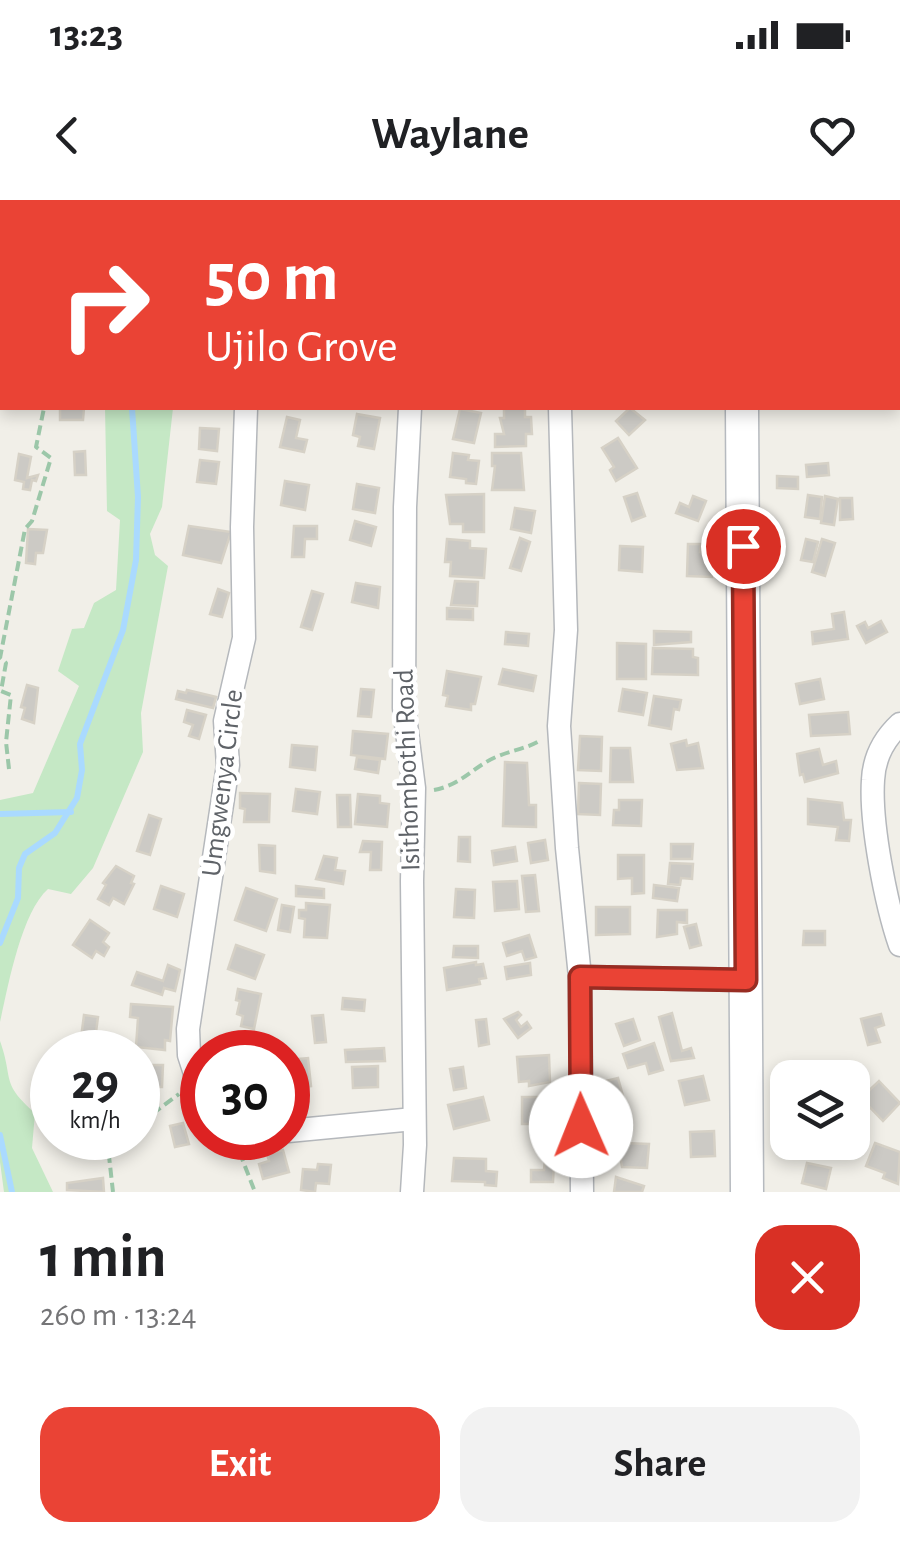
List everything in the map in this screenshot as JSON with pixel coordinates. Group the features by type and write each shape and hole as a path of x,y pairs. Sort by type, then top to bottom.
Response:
{"main road":[{"path":"742,410 747,1192"}],"street":[{"name":"Umgwenya Circle","path":"188,1030 228,766 225,722 244,638 246,410"},
{"name":"Isithombothi Road","path":"410,410 404,708 414,788 412,1192"},
{"path":"560,410 566,630 559,729 580,977 582,1192"},
{"path":"900,724 879,752 872,780 876,830 900,945"},
{"path":"580,977 746,980"},
{"path":"310,1129 414,1119"}],"path":[{"path":"9,768 6,742 11,695 1,691 6,663 0,658 25,529 32,520 51,458 36,447 44,410"},
{"path":"414,788 437,791 464,780 493,758 525,750 559,729"},
{"path":"109,1160 113,1192"},
{"path":"243,1160 255,1192"}],"green space":[{"path":"105,410 173,410 162,507 150,534 155,555 168,566 141,713 143,752 93,868 71,894 48,889 30,915 0,1022 0,800 33,793 79,686 58,671 72,629 84,628 94,603 116,590 120,520 107,511"},
{"path":"0,1041 12,1087 30,1108 30,1160 38,1160 53,1192 4,1192 0,1162"}],"building":[{"path":"60,410 84,410 83,420 60,420"},
{"path":"460,410 481,413 474,443 453,439"},
{"path":"504,410 525,410 525,417 531,417 532,434 526,434 526,446 495,447 495,434 504,434 500,418 504,418"},
{"path":"628,410 645,420 629,435 616,421"},
{"path":"357,414 380,418 374,449 358,446 360,437 353,435"},
{"path":"287,417 300,420 296,438 307,440 304,452 280,447"},
{"path":"200,428 219,429 217,451 199,449"},
{"path":"618,438 637,468 616,481 610,470 614,467 602,448"},
{"path":"85,451 86,475 75,475 74,452"},
{"path":"453,453 479,461 476,484 450,477"},
{"path":"492,453 521,453 524,490 492,490"},
{"path":"19,454 31,457 27,478 38,475 30,490 23,489 24,482 15,480"},
{"path":"200,460 219,462 216,484 197,482"},
{"path":"828,463 829,475 807,477 806,465"},
{"path":"777,476 798,477 798,489 777,488"},
{"path":"285,481 309,485 305,510 281,505"},
{"path":"357,484 379,488 375,513 353,509"},
{"path":"637,493 645,516 632,521 624,497"},
{"path":"484,494 484,532 463,532 463,524 450,524 446,495"},
{"path":"808,495 822,497 820,519 805,517"},
{"path":"693,496 706,501 698,521 676,513 680,503 689,507"},
{"path":"825,496 838,499 834,525 821,523"},
{"path":"840,498 852,498 853,519 840,520"},
{"path":"515,508 535,511 531,533 511,529"},
{"path":"355,521 376,527 371,546 350,540"},
{"path":"189,526 231,532 221,563 183,555"},
{"path":"294,526 317,526 317,539 305,539 304,557 292,557"},
{"path":"28,529 47,530 43,553 36,553 35,564 26,563"},
{"path":"520,538 530,542 521,571 510,568"},
{"path":"447,539 470,541 470,548 486,549 484,578 450,576 451,562 445,562"},
{"path":"806,539 818,542 813,562 801,560"},
{"path":"822,539 835,543 825,576 812,572"},
{"path":"688,544 701,544 700,552 713,553 712,577 687,576"},
{"path":"620,546 643,547 642,572 619,570"},
{"path":"455,581 478,582 477,606 451,605"},
{"path":"356,583 380,587 378,608 352,602"},
{"path":"218,589 229,593 222,617 210,614"},
{"path":"312,591 323,594 312,630 301,627"},
{"path":"447,608 473,609 473,620 447,619"},
{"path":"844,612 848,639 813,644 812,632 834,629 832,614"},
{"path":"881,621 887,632 866,643 857,626 865,622 868,628"},
{"path":"654,631 691,632 691,642 654,645"},
{"path":"506,632 529,634 528,646 505,644"},
{"path":"617,643 646,644 646,679 617,679"},
{"path":"653,648 693,649 693,657 698,658 698,675 652,674"},
{"path":"503,669 536,676 533,691 499,684"},
{"path":"447,671 481,677 471,710 446,706 448,696 443,695"},
{"path":"820,679 824,699 800,704 796,684"},
{"path":"27,685 38,688 34,723 22,719"},
{"path":"361,689 374,690 371,717 358,716"},
{"path":"623,689 647,693 643,715 619,711"},
{"path":"178,691 216,697 213,708 176,699"},
{"path":"654,696 681,700 679,710 674,709 671,729 649,725"},
{"path":"187,710 206,715 199,739 189,736 193,725 184,722"},
{"path":"848,712 850,734 811,736 809,715"},
{"path":"353,731 388,734 385,759 351,755"},
{"path":"580,736 602,737 601,771 578,770"},
{"path":"686,740 687,746 698,743 703,768 677,770 671,744"},
{"path":"292,745 317,747 315,770 290,767"},
{"path":"611,748 630,748 633,782 610,782"},
{"path":"819,749 823,765 836,761 838,773 805,782 797,754"},
{"path":"357,757 380,760 378,773 355,769"},
{"path":"505,762 527,763 529,805 536,805 536,827 503,826"},
{"path":"579,783 601,784 600,815 578,814"},
{"path":"296,789 320,792 317,814 293,811"},
{"path":"240,793 270,794 269,822 244,822"},
{"path":"358,794 380,796 380,803 389,804 387,827 355,824"},
{"path":"337,795 350,795 351,827 338,827"},
{"path":"808,799 842,803 844,820 851,820 849,841 836,840 838,827 808,824"},
{"path":"619,800 642,800 641,826 613,825"},
{"path":"149,815 161,819 150,855 137,851"},
{"path":"459,837 470,837 470,862 458,861"},
{"path":"545,840 548,860 531,863 528,843"},
{"path":"363,841 382,842 381,870 370,870 371,852 360,852"},
{"path":"671,844 693,844 692,859 671,859"},
{"path":"259,845 275,846 275,873 260,871"},
{"path":"515,847 517,861 494,865 492,851"},
{"path":"618,855 644,855 644,893 632,894 632,878 618,879"},
{"path":"324,856 337,858 335,870 345,871 343,884 316,879"},
{"path":"670,863 693,864 692,879 681,878 680,885 668,884"},
{"path":"116,866 134,876 134,884 124,904 113,898 109,905 98,899 106,885 103,883"},
{"path":"535,875 539,911 526,912 522,876"},
{"path":"517,881 519,909 495,911 493,882"},
{"path":"654,885 679,888 677,901 653,898"},
{"path":"161,886 184,894 177,917 154,909"},
{"path":"296,886 324,889 324,898 296,896"},
{"path":"246,888 277,899 266,931 235,920"},
{"path":"456,889 475,890 474,918 454,917"},
{"path":"306,903 330,905 327,938 304,937 305,919 299,918 299,910 306,910"},
{"path":"282,905 294,907 290,932 278,930"},
{"path":"596,907 630,907 630,934 596,935"},
{"path":"658,910 687,910 687,923 677,922 677,934 657,937"},
{"path":"90,920 109,933 103,942 109,947 104,956 96,951 92,958 73,945"},
{"path":"696,924 701,945 690,948 684,927"},
{"path":"804,931 825,931 825,945 803,945"},
{"path":"529,935 536,957 525,960 522,951 507,956 503,943"},
{"path":"236,945 264,955 255,979 228,969"},
{"path":"454,946 478,946 478,958 453,957"},
{"path":"530,963 531,975 507,979 505,967"},
{"path":"483,964 486,978 479,979 480,984 447,990 444,968"},
{"path":"168,965 180,970 175,991 164,988 162,995 132,985 137,972 163,981"},
{"path":"238,989 261,994 254,1029 241,1026 243,1016 237,1014"},
{"path":"343,998 365,1000 364,1011 342,1009"},
{"path":"131,1004 173,1007 170,1041 165,1040 165,1050 160,1049 160,1030 137,1030 138,1018 130,1017"},
{"path":"518,1012 521,1015 516,1020 521,1027 527,1022 531,1028 518,1038 504,1019"},
{"path":"672,1013 682,1051 691,1048 694,1058 671,1061 659,1017"},
{"path":"881,1014 884,1025 875,1028 880,1042 868,1045 861,1019"},
{"path":"84,1015 98,1017 96,1030 82,1030"},
{"path":"323,1015 326,1042 315,1043 312,1016"},
{"path":"486,1019 489,1044 479,1046 476,1020"},
{"path":"633,1019 640,1040 624,1046 616,1024"},
{"path":"654,1043 663,1070 649,1074 646,1063 628,1068 623,1054"},
{"path":"384,1048 385,1061 346,1062 345,1050"},
{"path":"549,1055 550,1082 529,1086 529,1081 519,1082 517,1057"},
{"path":"378,1066 378,1087 353,1088 352,1067"},
{"path":"463,1067 466,1088 454,1090 450,1069"},
{"path":"703,1076 709,1100 685,1105 679,1081"},
{"path":"618,1078 625,1103 612,1106 606,1081"},
{"path":"879,1081 900,1103 883,1121 870,1107 870,1090"},
{"path":"483,1097 489,1120 454,1129 448,1105"},
{"path":"522,1097 547,1097 547,1107 554,1107 548,1130 532,1130 532,1124 522,1124"},
{"path":"180,1124 180,1146 175,1147 170,1126"},
{"path":"714,1131 715,1156 691,1157 690,1132"},
{"path":"623,1143 649,1144 647,1168 622,1167 619,1147"},
{"path":"875,1143 900,1152 898,1184 883,1178 885,1173 866,1166"},
{"path":"454,1158 486,1159 486,1171 497,1172 496,1186 452,1181"},
{"path":"545,1159 554,1159 553,1182 531,1182 531,1170 544,1170"},
{"path":"286,1160 289,1172 263,1179 259,1164"},
{"path":"807,1163 831,1168 826,1189 802,1183"},
{"path":"318,1164 331,1165 329,1184 316,1183 315,1192 301,1190 303,1169 317,1170"},
{"path":"616,1177 644,1186 642,1192 614,1192"},
{"path":"103,1178 104,1192 67,1190 67,1183"}],"waterway":[{"path":"0,943 18,898 19,868 25,854 55,833 77,798 82,770 80,744 123,630 136,560 138,497 132,410"},
{"path":"0,814 71,812"},
{"path":"0,1135 12,1192"}],"route":[{"path":"581,1126 580,977 746,980 743,546"}]}
